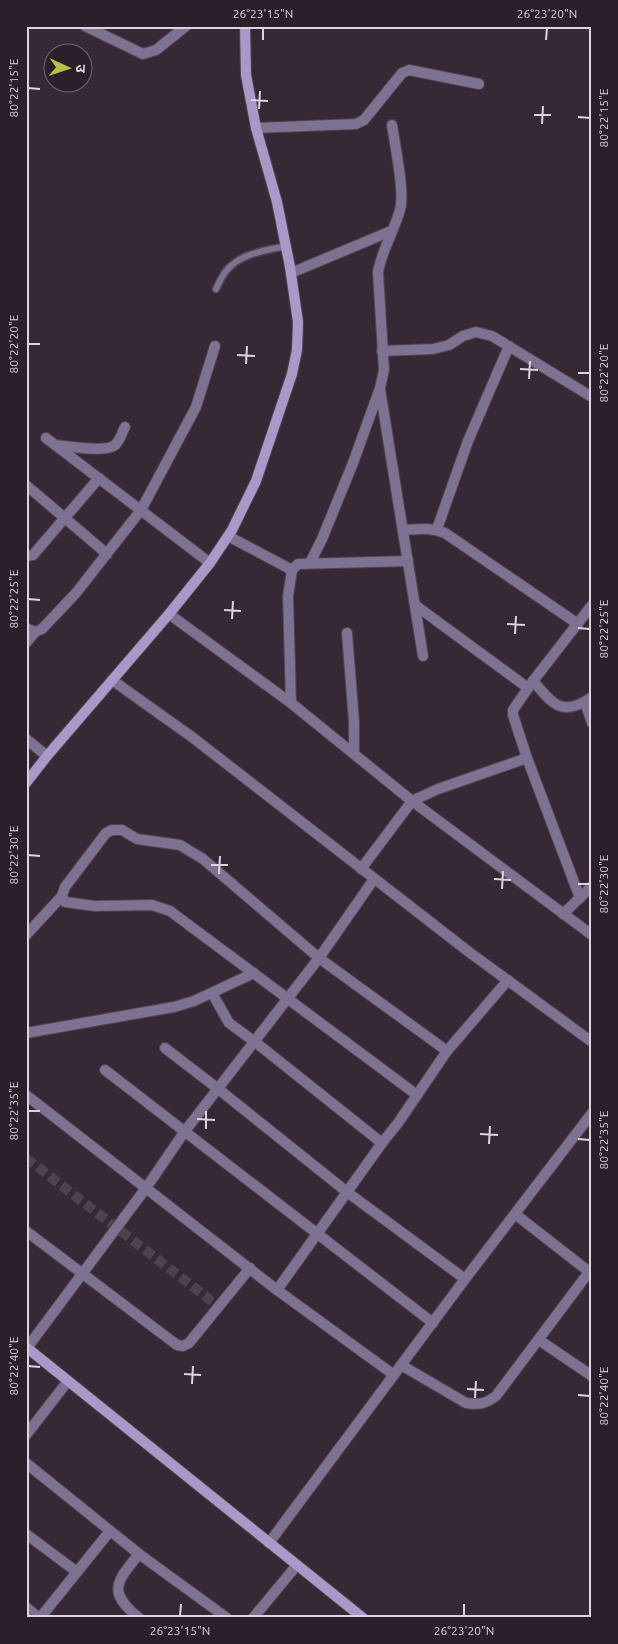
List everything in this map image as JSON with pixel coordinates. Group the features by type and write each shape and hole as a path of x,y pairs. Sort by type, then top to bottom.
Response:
{"street":[{"path":"85,26 143,54 156,50 186,26"},
{"path":"26,783 169,614 210,563 228,536 256,481 292,374 297,350 298,322 291,273 277,202 256,128 246,75 246,26"},
{"path":"256,128 356,124 364,120 402,73 409,70 479,84"},
{"path":"310,563 350,472 380,388 384,370 378,272 381,256 400,209 402,196 392,125"},
{"path":"291,273 391,231"},
{"path":"382,351 433,349 449,345 463,336 476,332 492,336 592,397"},
{"path":"26,643 30,630 42,629 76,593 141,510 196,407 216,346"},
{"path":"437,529 468,441 508,346"},
{"path":"380,388 423,656"},
{"path":"125,427 116,445 109,448 101,449 51,442 210,563"},
{"path":"26,556 33,555 99,478"},
{"path":"26,485 107,554"},
{"path":"404,530 437,529 445,533 578,624"},
{"path":"228,536 292,570"},
{"path":"291,703 288,596 292,570 298,564 310,563 408,561"},
{"path":"580,898 527,758 513,710 592,605"},
{"path":"415,606 531,684 553,704 562,708 571,708 588,699 592,723"},
{"path":"169,614 291,703 412,801 592,935"},
{"path":"347,633 354,722 354,753"},
{"path":"112,680 192,737 360,870 592,1042"},
{"path":"26,739 47,756"},
{"path":"360,870 412,801 438,789 527,758"},
{"path":"26,935 62,896 65,888 106,833 112,830 122,830 143,840 180,845 203,859 319,958 447,1051"},
{"path":"363,1618 27,1348 146,1188 184,1131 319,958 374,879"},
{"path":"563,914 592,886"},
{"path":"62,896 65,902 74,904 152,906 170,911 417,1095"},
{"path":"26,1033 174,1007 194,1001 254,973"},
{"path":"277,1290 447,1051 508,980"},
{"path":"212,993 229,1023 382,1143"},
{"path":"165,1048 347,1192 465,1280"},
{"path":"105,1070 433,1323"},
{"path":"26,1095 277,1290 394,1375"},
{"path":"269,1543 592,1112"},
{"path":"401,1365 466,1403 486,1404 496,1396 540,1340 590,1273 515,1214"},
{"path":"26,1231 177,1345 183,1346 189,1343 250,1268"},
{"path":"540,1340 592,1376"},
{"path":"26,1435 68,1381"},
{"path":"26,1463 139,1554 227,1618"},
{"path":"26,1607 39,1618 110,1531"},
{"path":"26,1534 77,1572"},
{"path":"139,1554 119,1583 118,1596 127,1608 139,1618"},
{"path":"253,1618 297,1565"}],"lane":[{"path":"216,289 226,272 239,259 246,255 286,246"}],"tunnel":[{"path":"26,1158 218,1306"}]}
